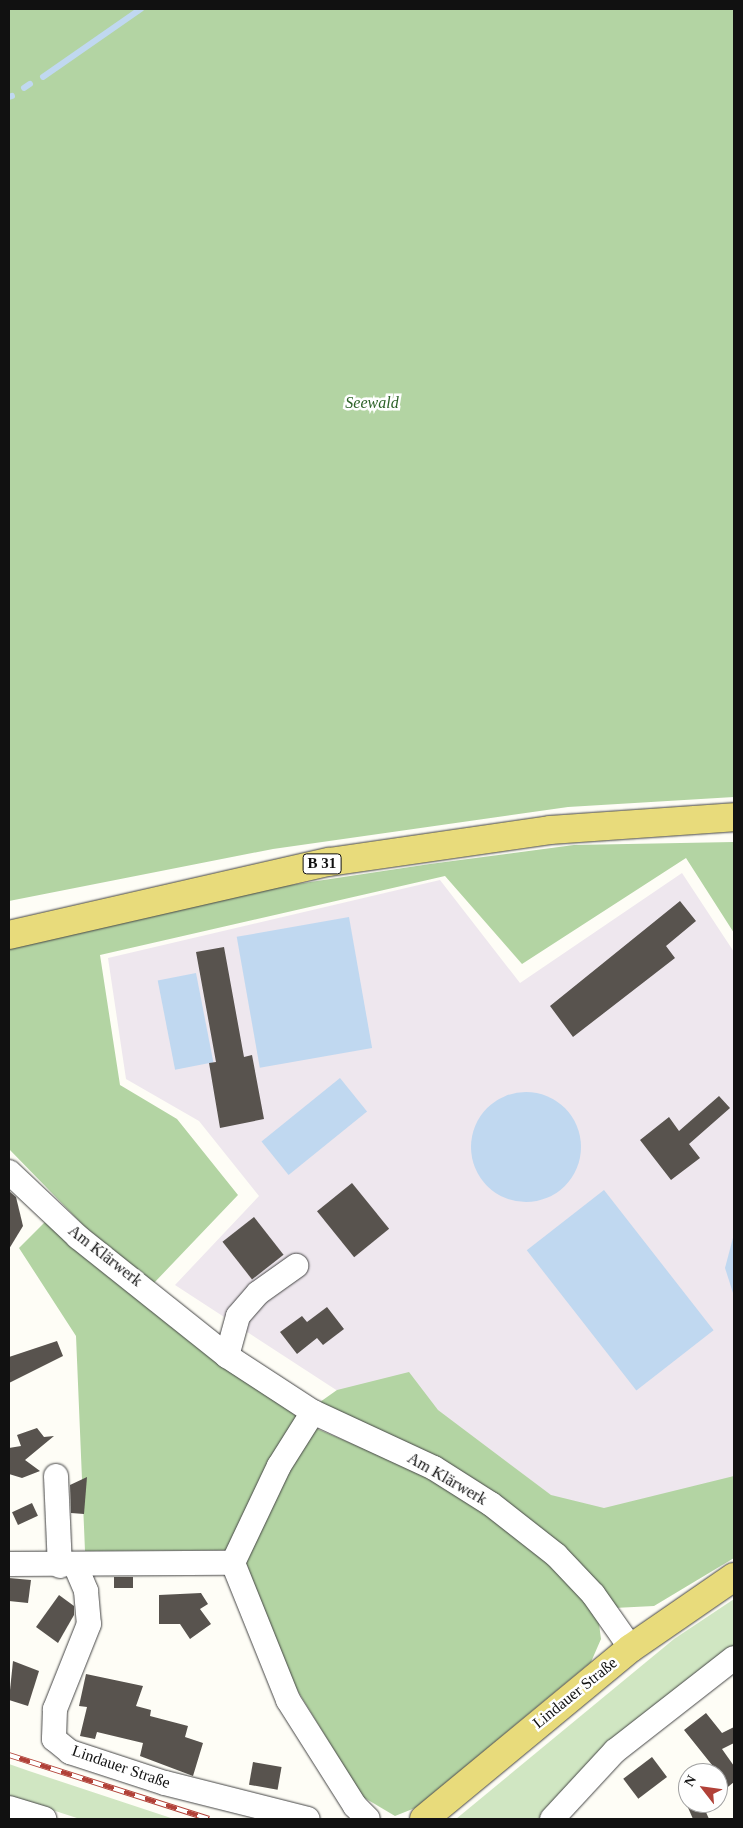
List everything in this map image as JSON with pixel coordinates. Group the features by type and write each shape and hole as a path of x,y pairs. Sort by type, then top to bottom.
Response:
{"main road":[{"name":"B 31","path":"9,934 329,862 550,830 734,817"},
{"name":"Lindauer Straße","path":"433,1811 631,1648 734,1577"}],"street":[{"name":"Am Klärwerk","path":"9,1172 78,1237 227,1356 313,1412 434,1468 491,1504 556,1555 593,1594 631,1648"},
{"path":"227,1356 238,1316 258,1293 296,1266"},
{"path":"313,1412 279,1466 233,1563 288,1700 355,1806 368,1819"},
{"path":"56,1476 68,1567"},
{"path":"9,1564 68,1567 233,1563"},
{"name":"Lindauer Straße","path":"68,1567 86,1591 89,1624 55,1709 54,1739 70,1752 155,1780 308,1819"},
{"path":"552,1819 615,1750 734,1658"},
{"path":"9,1808 44,1819"}],"shaded area":[{"path":"682,873 734,952 734,1542 664,1580 347,1397 175,1285 259,1196 199,1121 126,1079 108,958 440,880 520,983"}],"green space":[{"name":"Seewald","path":"9,9 734,9 734,797 568,807 273,849 9,901"},
{"path":"734,842 734,933 686,858 522,964 445,876 100,955 120,1085 177,1119 238,1195 153,1284 84,1226 9,1149 9,947 204,898 430,864 574,845"},
{"path":"50,1217 306,1424 428,1476 484,1507 547,1558 598,1616 601,1639 591,1662 415,1808 395,1816 363,1797 294,1685 241,1550 85,1551 76,1336 19,1248"},
{"path":"409,1372 438,1410 551,1495 604,1508 734,1476 734,1558 654,1606 614,1608 560,1545 320,1402 337,1390"},
{"path":"734,1599 734,1656 549,1819 456,1819 674,1639"},
{"path":"9,1764 174,1819 80,1819 9,1796"}],"water":[{"path":"349,917 372,1048 260,1068 237,937"},
{"path":"196,973 213,1062 175,1070 158,980"},
{"path":"340,1078 367,1111 289,1175 262,1142"},
{"path":"526,1092 547,1096 565,1108 577,1126 581,1147 577,1168 565,1186 547,1198 526,1202 505,1198 487,1186 475,1168 471,1147 475,1126 487,1108 505,1096"},
{"path":"604,1190 714,1330 636,1391 527,1250"},
{"path":"734,1234 734,1296 725,1268"}],"building":[{"path":"680,901 696,921 666,946 675,958 573,1037 550,1006"},
{"path":"224,947 244,1057 252,1055 264,1119 220,1128 209,1063 216,1062 196,952"},
{"path":"719,1096 730,1108 689,1144 700,1158 671,1180 640,1140 669,1117 679,1131"},
{"path":"352,1183 389,1229 354,1257 317,1211"},
{"path":"9,1191 16,1197 23,1226 9,1249"},
{"path":"254,1217 284,1255 252,1279 222,1242"},
{"path":"327,1307 344,1329 323,1345 317,1338 297,1354 280,1332 302,1316 307,1322"},
{"path":"57,1341 63,1356 9,1383 9,1357"},
{"path":"37,1428 44,1437 54,1436 25,1460 40,1471 22,1478 9,1474 9,1448 21,1446 17,1435"},
{"path":"87,1477 84,1514 71,1513 70,1485"},
{"path":"32,1503 38,1516 18,1525 12,1512"},
{"path":"114,1577 133,1577 133,1588 114,1588"},
{"path":"9,1578 31,1580 28,1603 9,1601"},
{"path":"201,1593 208,1604 200,1609 211,1624 190,1639 180,1624 159,1624 159,1595"},
{"path":"59,1595 74,1606 74,1615 58,1643 36,1627"},
{"path":"13,1661 39,1671 28,1706 9,1700"},
{"path":"86,1674 143,1686 136,1706 151,1710 150,1716 188,1726 185,1737 203,1743 193,1776 140,1756 143,1743 97,1732 95,1739 80,1736 87,1707 79,1706"},
{"path":"706,1713 722,1733 734,1727 734,1743 722,1749 734,1766 734,1782 728,1787 728,1763 710,1763 684,1730"},
{"path":"652,1757 667,1777 638,1799 623,1779"},
{"path":"253,1762 282,1767 278,1790 249,1785"},
{"path":"690,1813 706,1813 709,1819 693,1819"}],"waterway":[{"path":"43,77 141,9"},
{"path":"24,88 30,84"}],"railway":[{"path":"9,1755 209,1819"}]}
